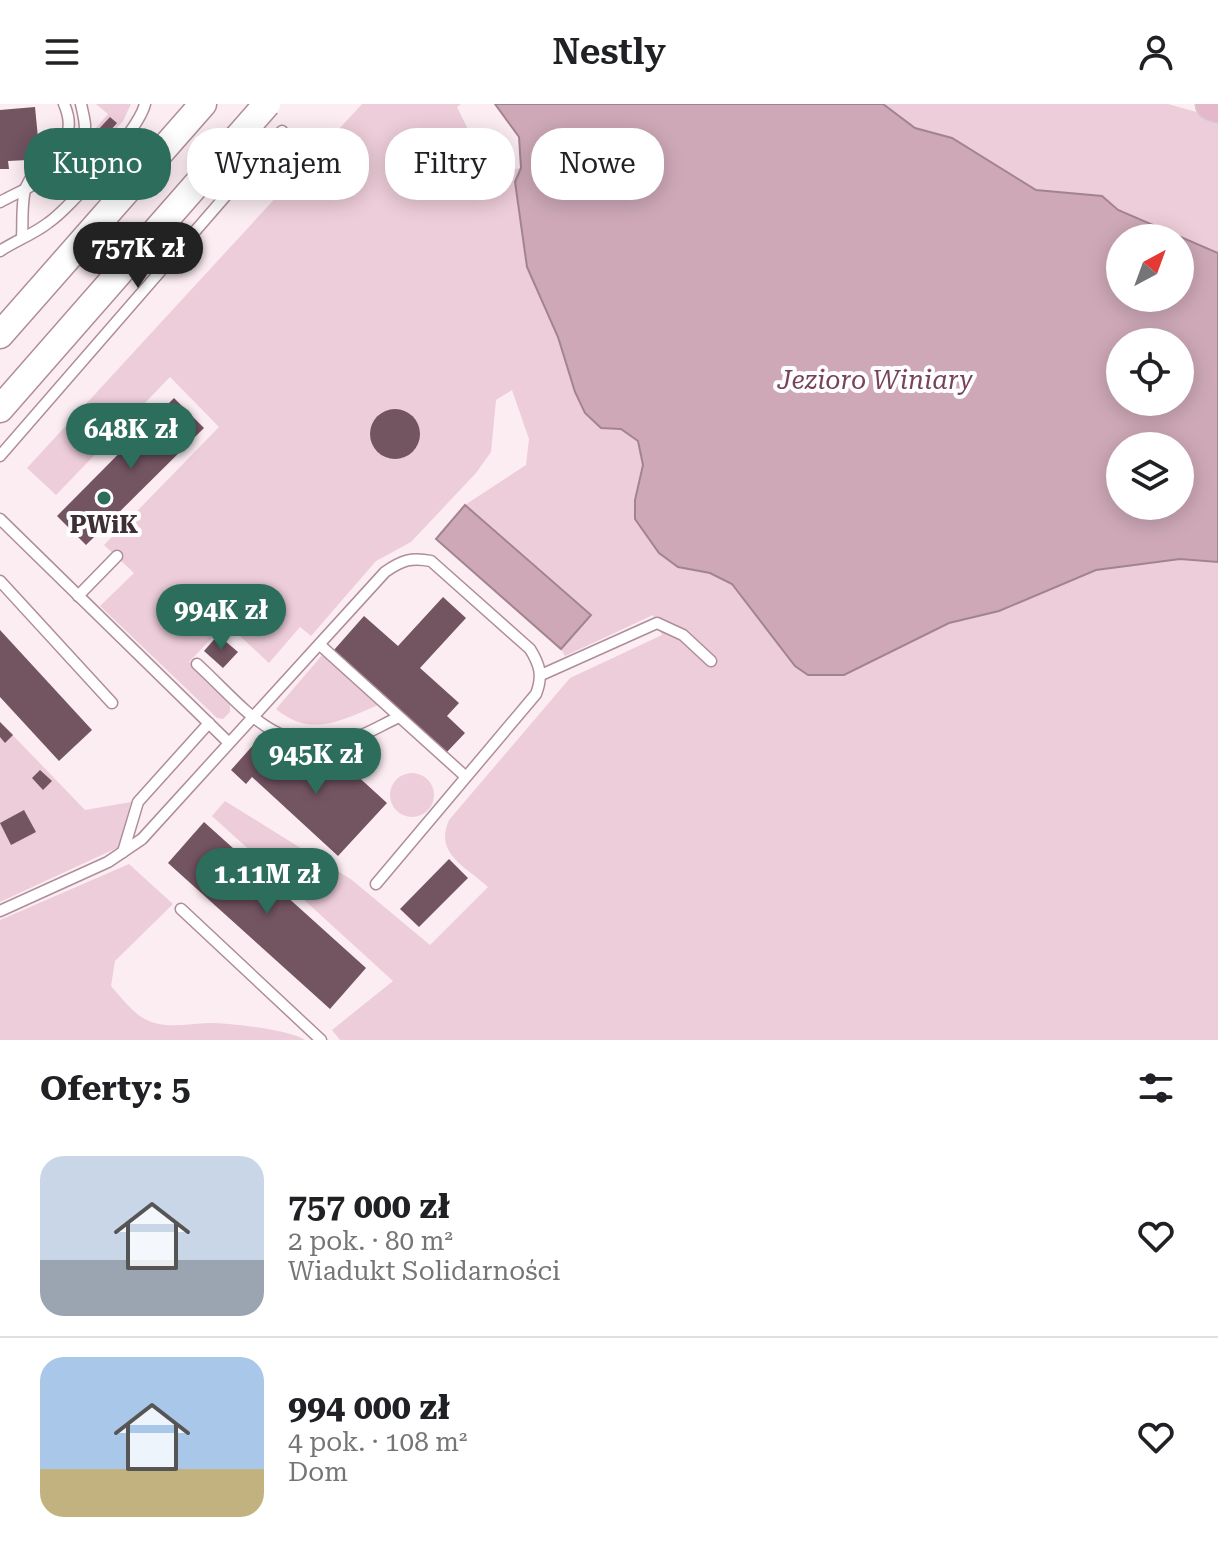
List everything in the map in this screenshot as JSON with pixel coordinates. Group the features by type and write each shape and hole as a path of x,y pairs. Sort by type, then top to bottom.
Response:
{"street":[{"path":"0,335 203,104"},
{"path":"0,409 267,104"}],"lane":[{"path":"64,104 71,121 69,128"},
{"path":"81,104 84,128"},
{"path":"0,251 49,223 124,142 136,127 145,104"},
{"path":"0,202 24,189"},
{"path":"22,237 25,200"},
{"path":"0,456 222,200"},
{"path":"0,519 228,742"},
{"path":"78,596 117,556"},
{"path":"0,911 122,852 142,839 385,572 399,562 414,558 431,561 530,649 541,675 536,694 465,776 445,806 376,884"},
{"path":"0,581 112,703"},
{"path":"541,675 657,623 683,635 711,661"},
{"path":"320,645 465,776"},
{"path":"197,664 275,735 322,743 345,741 399,717"},
{"path":"122,852 138,802 209,723"},
{"path":"181,909 321,1040"}],"shaded area":[{"path":"96,104 131,104 117,128 96,128 108,114"},
{"path":"362,104 461,104 457,107 467,128 385,128 385,200 515,200 515,169 521,168 519,137 495,104 600,104 589,128 531,128 531,200 557,200 527,267 558,337 575,392 601,428 621,429 638,441 643,465 635,500 635,519 659,553 678,567 710,573 732,584 795,666 808,675 844,675 949,622 999,611 1096,570 1180,559 1218,562 1218,1040 340,1040 332,1030 393,981 212,816 225,801 352,880 430,945 488,887 449,851 445,832 449,820 570,678 662,635 653,615 565,656 561,649 590,615 465,505 526,465 529,439 512,390 496,400 491,452 476,473 411,542 376,561 311,636 300,627 269,663 226,623 189,662 230,705 230,712 223,719 217,718 100,606 134,573 104,545 219,427 170,377 56,495 27,468 274,200 369,200 369,128 340,128"},
{"path":"883,104 1168,104 1218,118 1218,253 1194,243 1194,224 1151,224 1118,210 1102,196 1036,190 952,138 915,129"},
{"path":"323,654 378,705 338,721 314,725 289,718 276,709"},
{"path":"0,722 85,810 131,802 119,847 0,902"},
{"path":"412,773 427,780 434,795 427,810 412,817 397,810 390,795 397,780"},
{"path":"129,864 173,904 115,961 111,986 132,1010 147,1020 161,1024 243,1025 305,1040 0,1040 0,920"}],"water":[{"name":"Jezioro Winiary","path":"495,104 883,104 915,128 952,138 1036,190 1102,196 1118,210 1151,224 1106,224 1106,312 1194,312 1194,243 1218,253 1218,562 1180,559 1096,570 999,611 949,623 844,675 808,675 795,666 732,584 710,573 678,567 659,553 635,519 635,500 643,465 638,441 621,429 601,428 585,413 575,392 558,337 527,267 515,182 521,168 519,137"},
{"path":"465,505 591,615 561,649 436,539"}],"building":[{"path":"35,107 37,128 24,128 24,160 8,161 9,169 0,169 0,110"},
{"path":"110,117 117,123 113,128 100,128"},
{"path":"174,398 204,428 86,545 57,516"},
{"path":"395,409 413,416 420,434 413,452 395,459 377,452 370,434 377,416"},
{"path":"443,597 466,618 420,668 459,703 447,716 465,733 446,753 334,650 364,616 398,646"},
{"path":"0,630 92,730 59,761 0,697"},
{"path":"218,635 238,652 223,668 204,651"},
{"path":"0,722 13,735 5,743 0,737"},
{"path":"255,743 284,770 293,760 307,773 317,763 353,772 387,803 338,856 252,777 246,784 231,770"},
{"path":"40,770 52,781 43,790 32,778"},
{"path":"24,810 36,832 11,845 0,823"},
{"path":"204,822 366,968 330,1009 168,863"},
{"path":"449,859 468,878 419,927 400,909"}],"place":[{"name":"PWiK","path":"104,498"}]}
